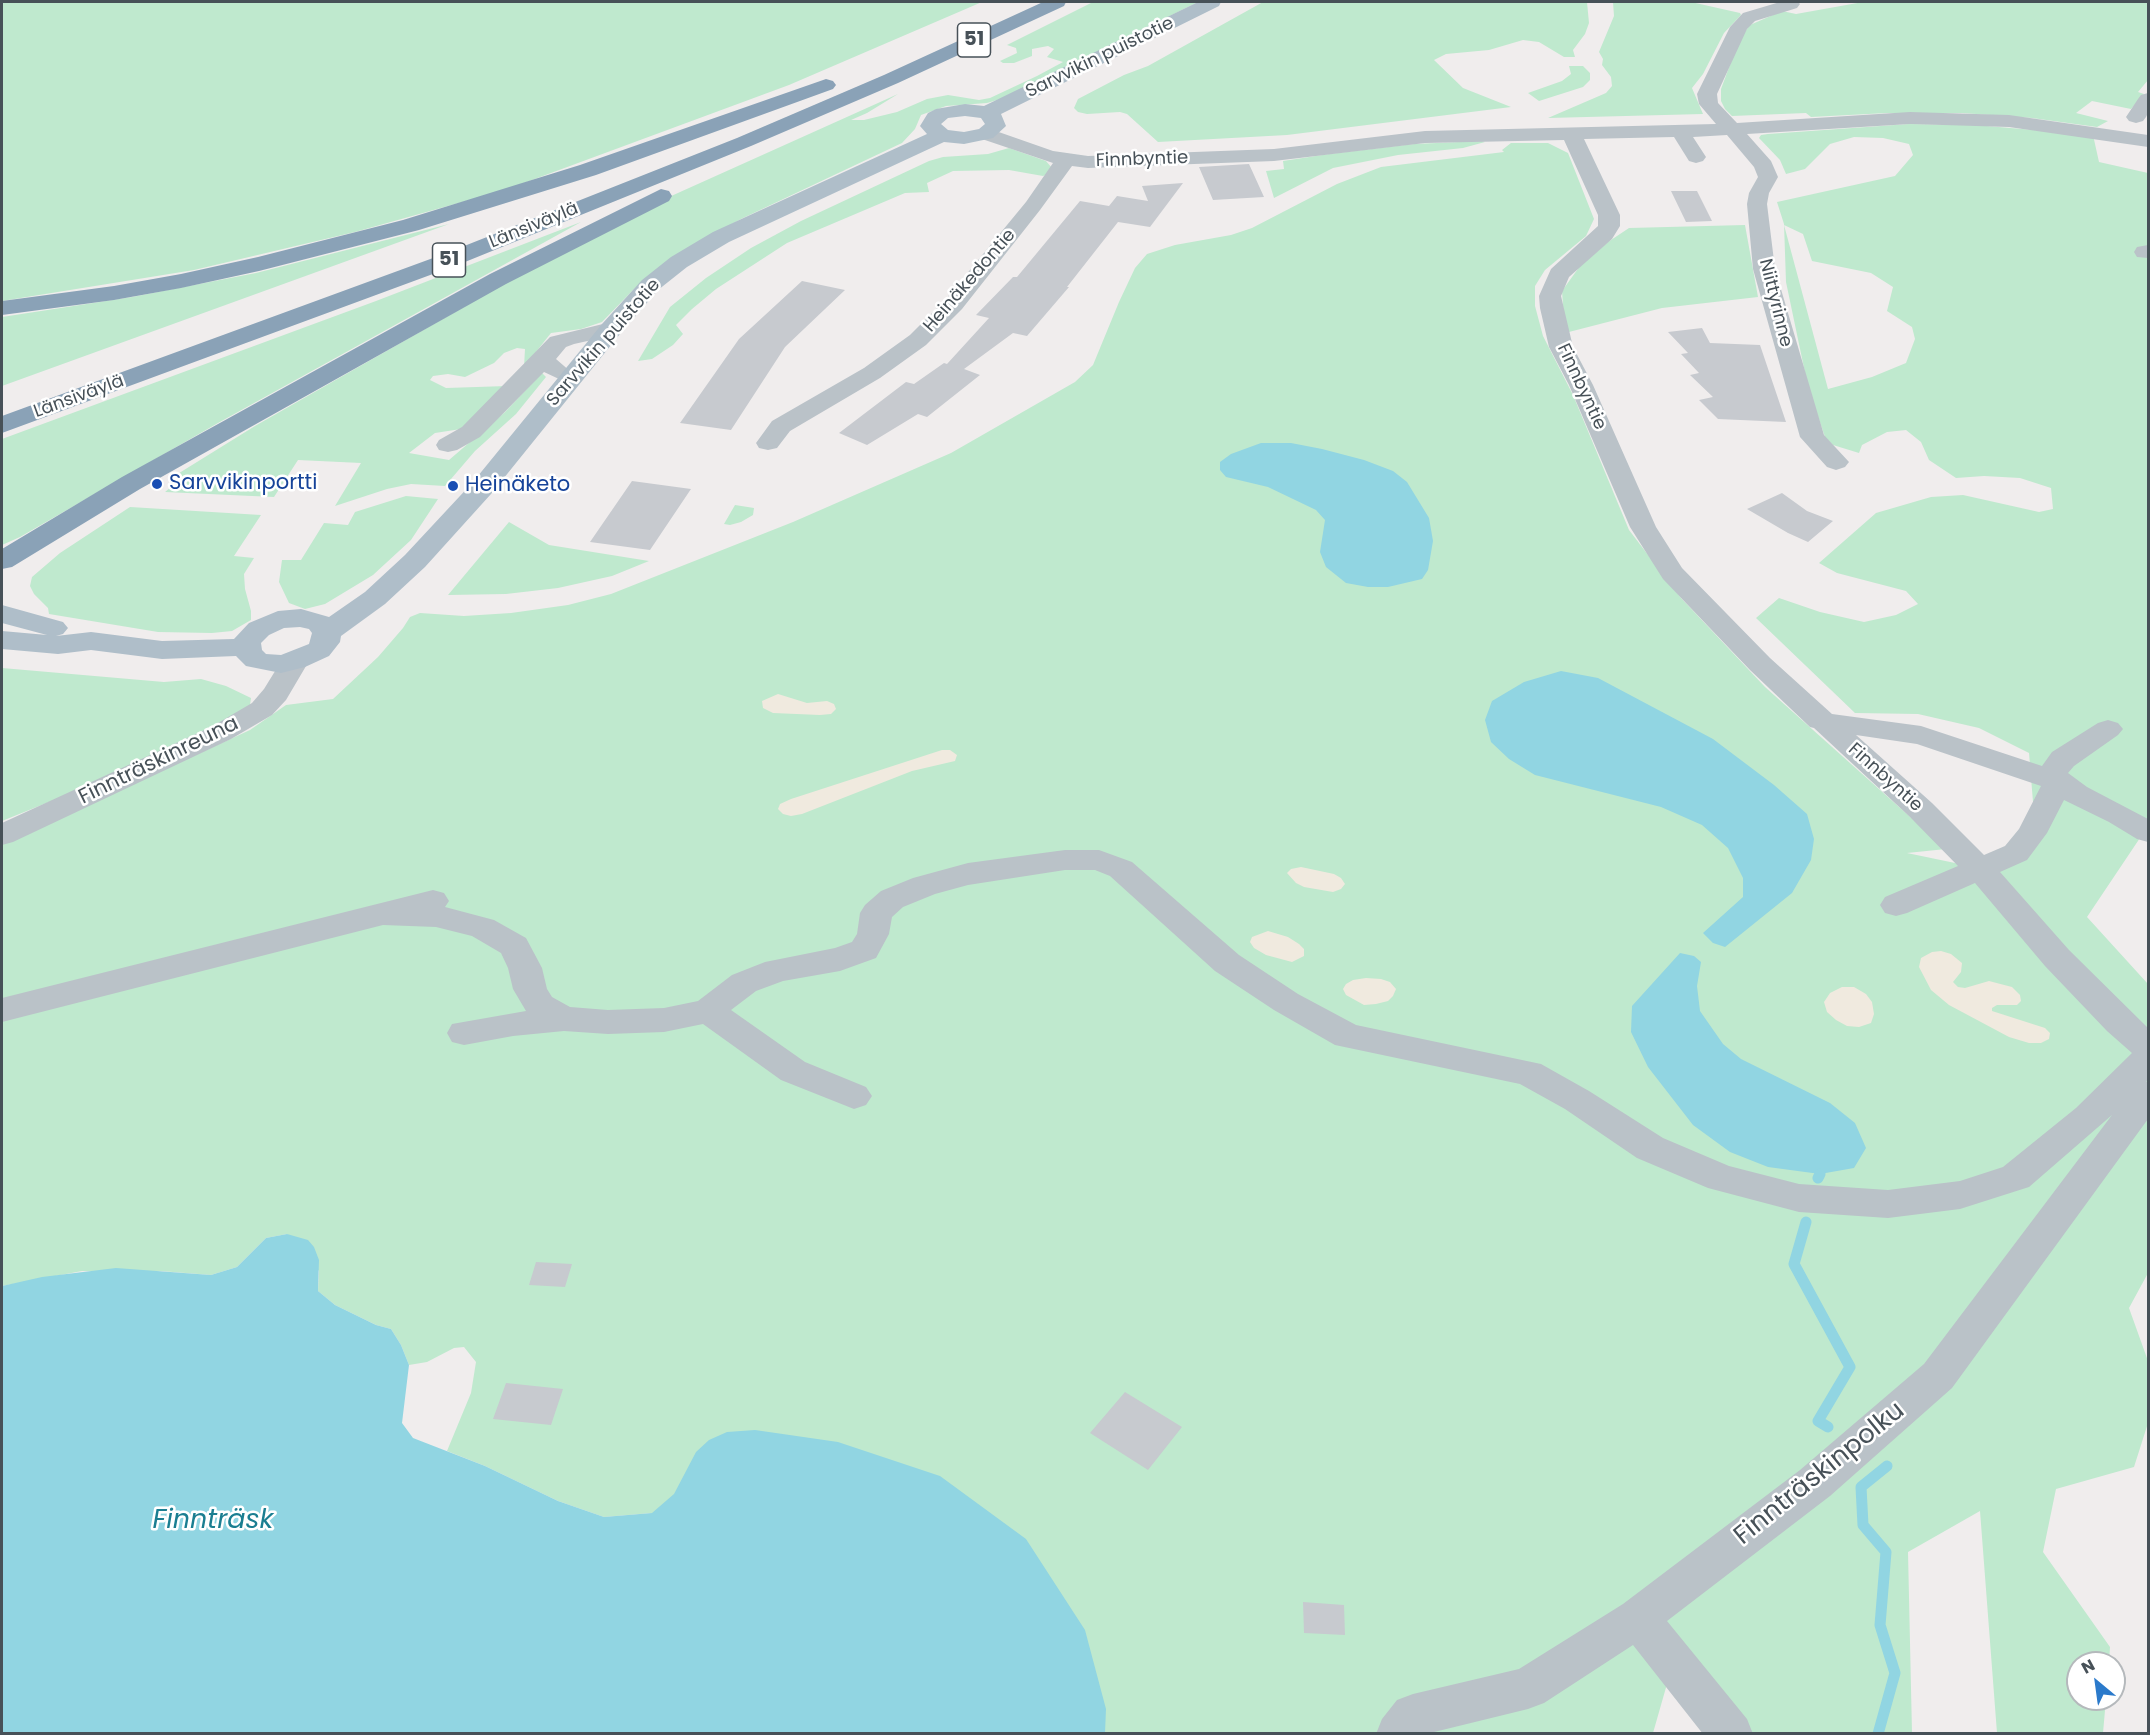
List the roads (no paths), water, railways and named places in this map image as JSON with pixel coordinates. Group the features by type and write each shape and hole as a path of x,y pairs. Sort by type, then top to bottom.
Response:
{"highway":[{"name":"Länsiväylä","path":"2,425 452,259 744,142 889,71 1017,2"},
{"name":"Länsiväylä","path":"214,324 460,236 889,71 1057,2"},
{"path":"2,308 114,293 181,280 259,264 411,225 588,170 889,71"},
{"path":"2,561 131,483 498,279 889,71"}],"main road":[{"name":"Sarvvikin puistotie","path":"295,661 318,650 325,642 327,632 368,603 415,561 482,489 611,329 650,285 721,237 851,175 942,135 964,138 1212,2"},
{"path":"2,614 24,622 73,632 91,641"},
{"path":"295,661 267,663 256,660 249,654 246,647 252,634 278,620 301,618 311,620 319,623 327,632"},
{"path":"2,640 58,645 91,641 162,650 246,647"}],"street":[{"path":"1733,129 1709,104 1707,94 1719,66 1739,27 1749,17 1775,7 1791,4"},
{"path":"2136,117 2148,99"},
{"path":"1572,135 1733,129 1854,120 1963,118 2050,126 2148,141"},
{"name":"Finnbyntie","path":"986,124 1066,160 1088,162 1274,155 1425,137 1572,135 1609,215 1609,226 1604,234 1559,274 1553,285 1551,308 1561,347 1581,385 1643,527 1672,573 1751,656 1820,721 1921,810 1979,868 2057,958 2119,1022 2148,1047"},
{"name":"Niittyrinne","path":"1733,129 1764,165 1768,177 1758,193 1757,204 1764,269 1812,437 1836,462"},
{"path":"1680,131 1696,157"},
{"name":"Heinäkedontie","path":"768,443 781,426 872,374 918,340 954,304 1034,206 1066,160"},
{"path":"448,445 479,425 558,342 611,329"},
{"path":"543,360 570,379"},
{"name":"Finnträskinreuna","path":"2,836 221,734 262,709 276,694 295,661"},
{"path":"1820,721 1920,735 2058,782 2148,832"},
{"path":"2058,782 2053,773 2063,759 2108,729"},
{"path":"1896,905 2016,853 2032,833 2058,782"},
{"path":"464,1033 513,1024 564,1019 608,1022 664,1020 708,1011 744,983 777,970 840,959 864,950 873,934 876,913 892,898 924,886 968,874 1065,860 1099,860 1121,869 1227,963 1286,1002 1347,1036 1529,1073 1650,1148 1721,1178 1799,1198 1888,1204 1960,1195 2016,1177 2089,1117 2148,1058"},
{"path":"2,1010 433,902"},
{"path":"383,914 436,916 483,928 514,946 525,968 530,989 540,1006 564,1019"},
{"path":"708,1011 792,1071 854,1096"},
{"name":"Finnträskinpolku","path":"1398,1734 1413,1715 1528,1688 1638,1618 1815,1483 1938,1376 2148,1094"},
{"path":"1638,1618 1731,1734"}],"water":[{"path":"1261,443 1291,443 1364,460 1393,471 1407,482 1429,518 1433,541 1428,570 1422,579 1388,587 1368,587 1346,583 1326,567 1320,552 1325,520 1316,510 1268,487 1226,477 1220,470 1220,462 1231,454"},
{"path":"1561,671 1598,678 1713,739 1774,785 1807,814 1814,839 1811,860 1792,893 1725,947 1713,943 1703,933 1743,897 1743,878 1728,848 1702,825 1661,807 1535,775 1509,759 1491,742 1485,720 1492,701 1524,682"},
{"path":"1680,953 1694,956 1701,962 1697,986 1700,1011 1723,1044 1741,1059 1830,1103 1855,1123 1866,1148 1854,1168 1820,1174 1768,1167 1730,1152 1693,1125 1648,1067 1631,1032 1632,1006"},
{"name":"Finnträsk","path":"287,1234 308,1240 314,1247 319,1260 318,1291 335,1305 376,1325 391,1329 401,1345 409,1365 402,1423 413,1438 485,1466 558,1501 604,1517 652,1513 674,1494 696,1452 709,1440 727,1432 755,1430 838,1442 940,1476 1026,1539 1085,1630 1106,1709 1105,1733 2,1733 2,1286 42,1277 116,1268 211,1275 237,1267 266,1238"}],"waterway":[{"path":"1818,1178 1820,1174"},
{"path":"1806,1222 1794,1264 1850,1367 1818,1421 1828,1427"},
{"path":"1878,1734 1895,1673 1880,1625 1886,1552 1863,1525 1861,1487 1887,1466"}],"place":[{"name":"Sarvvikinportti","path":"157,484"},
{"name":"Heinäketo","path":"453,486"}]}
